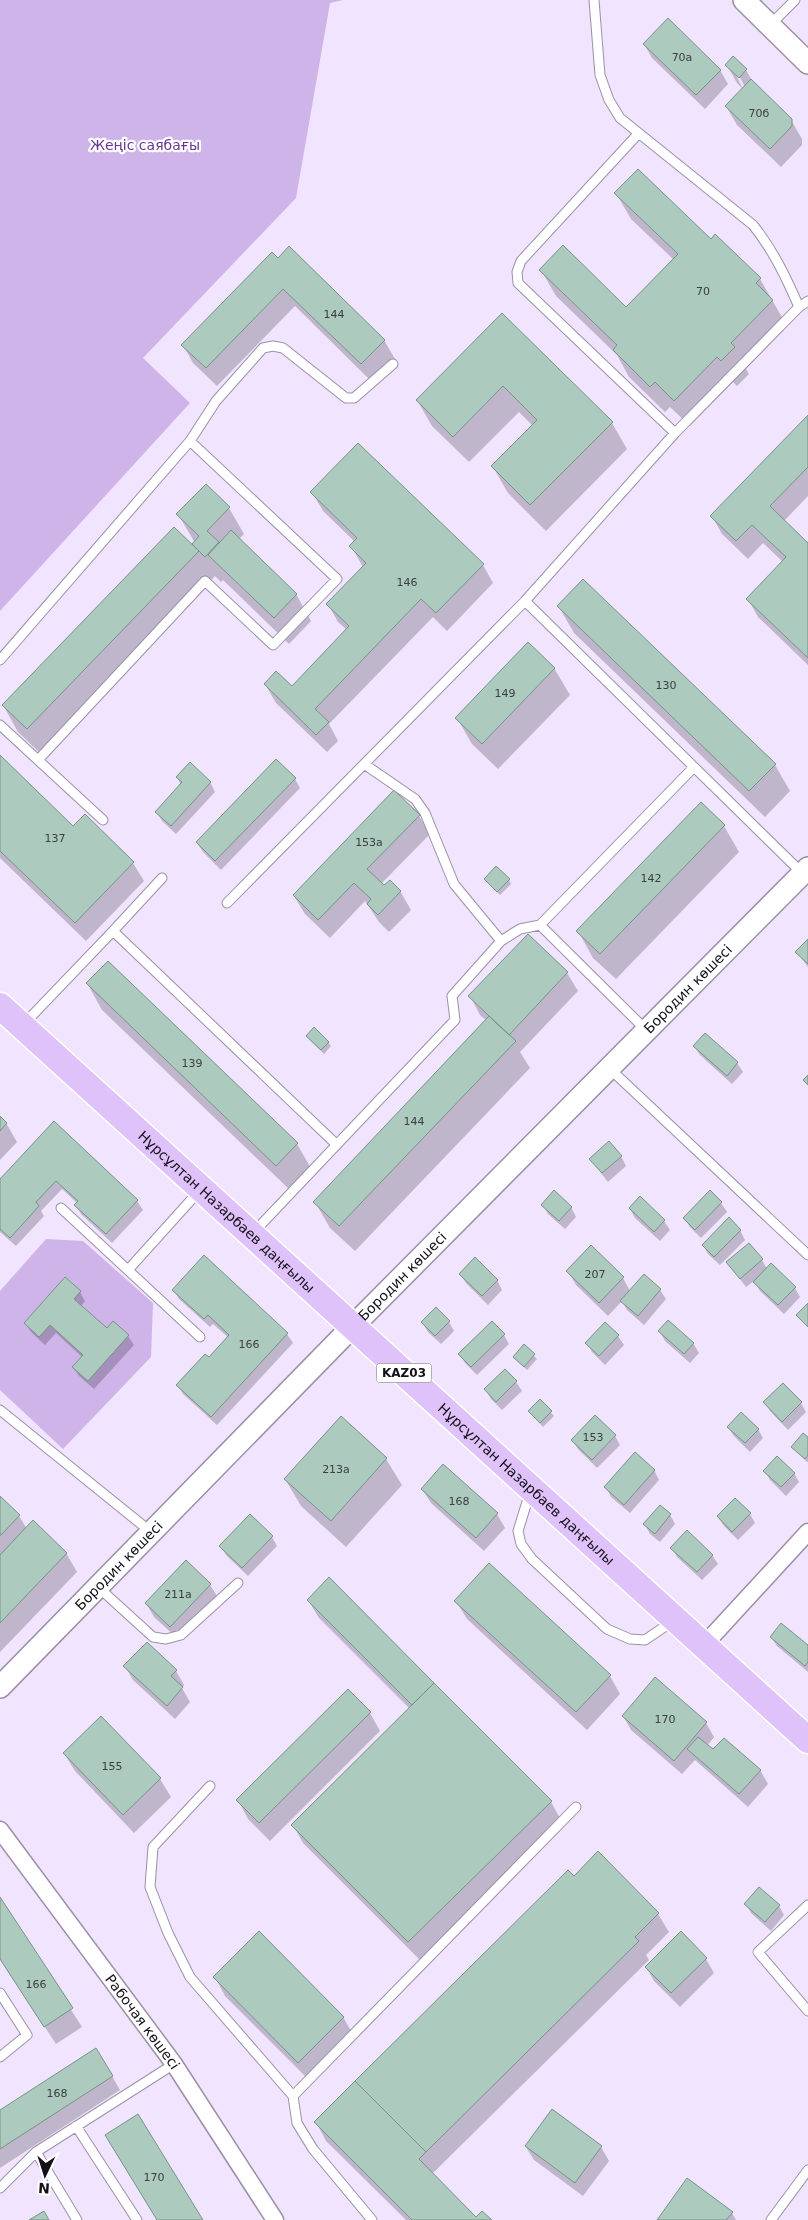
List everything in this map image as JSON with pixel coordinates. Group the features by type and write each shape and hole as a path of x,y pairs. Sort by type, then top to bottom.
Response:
{"main road":[{"name":"Нұрсұлтан Назарбаев даңғылы","path":"0,1006 808,1740"}],"street":[{"path":"744,0 808,63"},
{"name":"Бородин көшесі","path":"0,1687 646,1030 806,873"},
{"path":"704,1645 808,1532"},
{"name":"Рабочая көшесі","path":"0,1830 174,2064 275,2220"}],"lane":[{"path":"594,0 600,75 609,100 620,118 753,225 769,244 799,307"},
{"path":"770,25 795,0"},
{"path":"638,134 521,261 517,272 518,283 675,433"},
{"path":"227,903 525,601 675,433 799,307 808,301"},
{"path":"0,660 190,441 216,401 263,348 273,346 283,348 346,398 354,398 394,364"},
{"path":"38,760 205,581 273,645 337,579 190,441"},
{"path":"525,601 694,767 806,873"},
{"path":"0,725 103,820"},
{"path":"364,764 414,799 425,813 454,884 501,941"},
{"path":"252,1234 455,1020 452,996 501,941 520,929 540,925 694,767"},
{"path":"22,1026 162,878"},
{"path":"540,925 646,1030"},
{"path":"113,931 337,1145"},
{"path":"609,1068 808,1254"},
{"path":"128,1270 202,1188"},
{"path":"61,1208 200,1336"},
{"path":"0,1410 151,1532"},
{"path":"531,1488 518,1531 521,1544 532,1559 608,1629 630,1639 645,1640 675,1619"},
{"path":"97,1587 153,1637 166,1639 181,1635 238,1583"},
{"path":"210,1786 153,1847 150,1887 168,1933 190,1977 293,2096 297,2122 313,2149 372,2220"},
{"path":"293,2096 576,1808"},
{"path":"808,1905 758,1952 808,2011"},
{"path":"0,1992 27,2035 0,2057"},
{"path":"0,2188 36,2152 174,2064"},
{"path":"76,2126 137,2220"},
{"path":"36,2152 78,2220"},
{"path":"770,2220 808,2170"}],"green space":[{"name":"Жеңіс саябағы","path":"0,0 343,0 330,3 296,198 143,358 190,403 0,611"},
{"path":"46,1239 83,1241 153,1303 151,1357 63,1449 0,1390 0,1291"}],"building":[{"path":"668,18 721,70 696,95 643,44"},
{"path":"733,56 747,69 739,78 725,65"},
{"path":"751,79 792,119 792,126 770,149 725,106"},
{"path":"638,169 711,239 715,234 761,278 756,283 773,300 731,343 735,347 721,361 717,357 674,401 655,382 650,387 613,350 617,345 539,270 563,245 626,307 678,254 614,193"},
{"path":"289,246 385,340 361,364 283,289 206,368 181,345 272,252 278,258"},
{"path":"502,313 613,422 530,505 491,466 537,420 503,386 453,437 416,400"},
{"path":"808,415 808,467 770,506 808,543 808,658 746,599 786,557 752,525 736,541 710,516"},
{"path":"358,443 484,564 436,613 421,599 315,709 329,722 316,735 264,684 276,671 292,686 349,626 326,604 366,563 349,546 357,538 310,492"},
{"path":"206,484 230,507 207,531 219,542 205,557 192,544 199,536 176,514"},
{"path":"174,527 199,551 27,729 2,705"},
{"path":"231,530 297,594 274,618 208,555"},
{"path":"583,579 776,764 749,791 557,606"},
{"path":"528,642 555,668 482,744 455,718"},
{"path":"0,755 73,826 85,814 134,862 75,923 0,851"},
{"path":"276,759 296,778 215,861 196,842"},
{"path":"190,762 211,782 171,826 155,812 182,782 176,777"},
{"path":"394,790 420,815 367,869 384,885 390,880 401,891 378,915 367,904 371,899 354,883 318,920 293,895"},
{"path":"701,802 725,825 600,954 576,931"},
{"path":"496,866 510,879 497,892 484,879"},
{"path":"528,934 568,972 509,1035 468,996"},
{"path":"808,939 808,964 795,952"},
{"path":"108,961 298,1143 276,1166 86,983"},
{"path":"489,1016 516,1041 339,1226 313,1202"},
{"path":"314,1027 329,1042 321,1050 306,1036"},
{"path":"705,1033 738,1062 727,1076 693,1046"},
{"path":"808,1075 808,1085 803,1080"},
{"path":"0,1116 7,1123 0,1131"},
{"path":"54,1121 138,1200 106,1234 74,1205 78,1201 56,1181 36,1202 39,1206 10,1238 0,1229 0,1179"},
{"path":"609,1141 622,1156 602,1173 589,1159"},
{"path":"554,1190 572,1207 559,1221 541,1205"},
{"path":"710,1190 722,1202 695,1230 683,1218"},
{"path":"640,1196 665,1220 654,1232 629,1208"},
{"path":"729,1217 741,1230 714,1257 702,1245"},
{"path":"749,1243 763,1259 740,1279 726,1262"},
{"path":"591,1245 624,1277 599,1303 566,1271"},
{"path":"204,1255 288,1333 211,1417 176,1385 205,1354 209,1357 229,1335 208,1315 204,1319 172,1290"},
{"path":"475,1257 498,1280 482,1296 459,1274"},
{"path":"771,1263 796,1287 778,1305 753,1282"},
{"path":"644,1274 661,1289 638,1316 620,1301"},
{"path":"65,1277 81,1291 74,1299 107,1328 113,1321 129,1335 88,1381 72,1367 83,1355 50,1325 39,1337 24,1323"},
{"path":"808,1303 808,1327 796,1315"},
{"path":"436,1307 450,1321 435,1336 421,1322"},
{"path":"668,1320 694,1343 684,1354 658,1331"},
{"path":"492,1321 505,1334 471,1367 458,1354"},
{"path":"605,1322 619,1335 599,1356 585,1343"},
{"path":"524,1344 535,1354 524,1367 513,1357"},
{"path":"505,1369 517,1381 496,1402 484,1389"},
{"path":"783,1383 802,1402 782,1422 763,1402"},
{"path":"540,1399 552,1411 540,1423 528,1411"},
{"path":"741,1412 759,1429 745,1443 727,1427"},
{"path":"595,1415 616,1435 592,1460 571,1440"},
{"path":"341,1416 387,1458 331,1521 284,1479"},
{"path":"803,1433 808,1437 808,1455 805,1459 791,1447"},
{"path":"635,1452 655,1470 624,1505 604,1487"},
{"path":"777,1456 795,1473 781,1487 763,1471"},
{"path":"443,1464 498,1513 476,1538 421,1489"},
{"path":"0,1496 20,1515 0,1536"},
{"path":"735,1498 751,1513 732,1532 717,1516"},
{"path":"660,1505 671,1514 655,1534 643,1524"},
{"path":"250,1514 273,1536 242,1568 219,1546"},
{"path":"33,1520 67,1553 0,1623 0,1555"},
{"path":"687,1530 713,1555 697,1572 670,1548"},
{"path":"186,1560 211,1584 170,1627 145,1603"},
{"path":"489,1563 611,1675 576,1712 454,1601"},
{"path":"329,1577 434,1683 412,1705 307,1600"},
{"path":"781,1623 808,1645 808,1662 805,1666 770,1637"},
{"path":"147,1642 177,1670 171,1676 183,1687 167,1706 123,1666"},
{"path":"655,1677 707,1722 674,1761 622,1716"},
{"path":"434,1683 552,1801 408,1942 291,1825"},
{"path":"348,1689 371,1712 259,1823 236,1800"},
{"path":"101,1716 161,1778 123,1815 63,1753"},
{"path":"698,1737 713,1749 724,1738 761,1770 739,1794 687,1749"},
{"path":"598,1851 659,1913 635,1937 639,1941 426,2152 355,2081 568,1870 574,1876"},
{"path":"759,1887 780,1905 765,1922 744,1904"},
{"path":"0,1897 73,2008 44,2027 0,1959"},
{"path":"259,1931 344,2017 298,2063 213,1977"},
{"path":"681,1931 707,1958 671,1993 645,1967"},
{"path":"96,2048 113,2076 0,2149 0,2110"},
{"path":"355,2081 426,2152 419,2159 476,2217 482,2211 492,2220 412,2220 314,2122"},
{"path":"552,2109 602,2146 575,2183 525,2146"},
{"path":"138,2114 203,2220 157,2220 105,2135"},
{"path":"687,2178 733,2212 726,2220 657,2220"},
{"path":"44,2211 49,2220 29,2220"}]}
